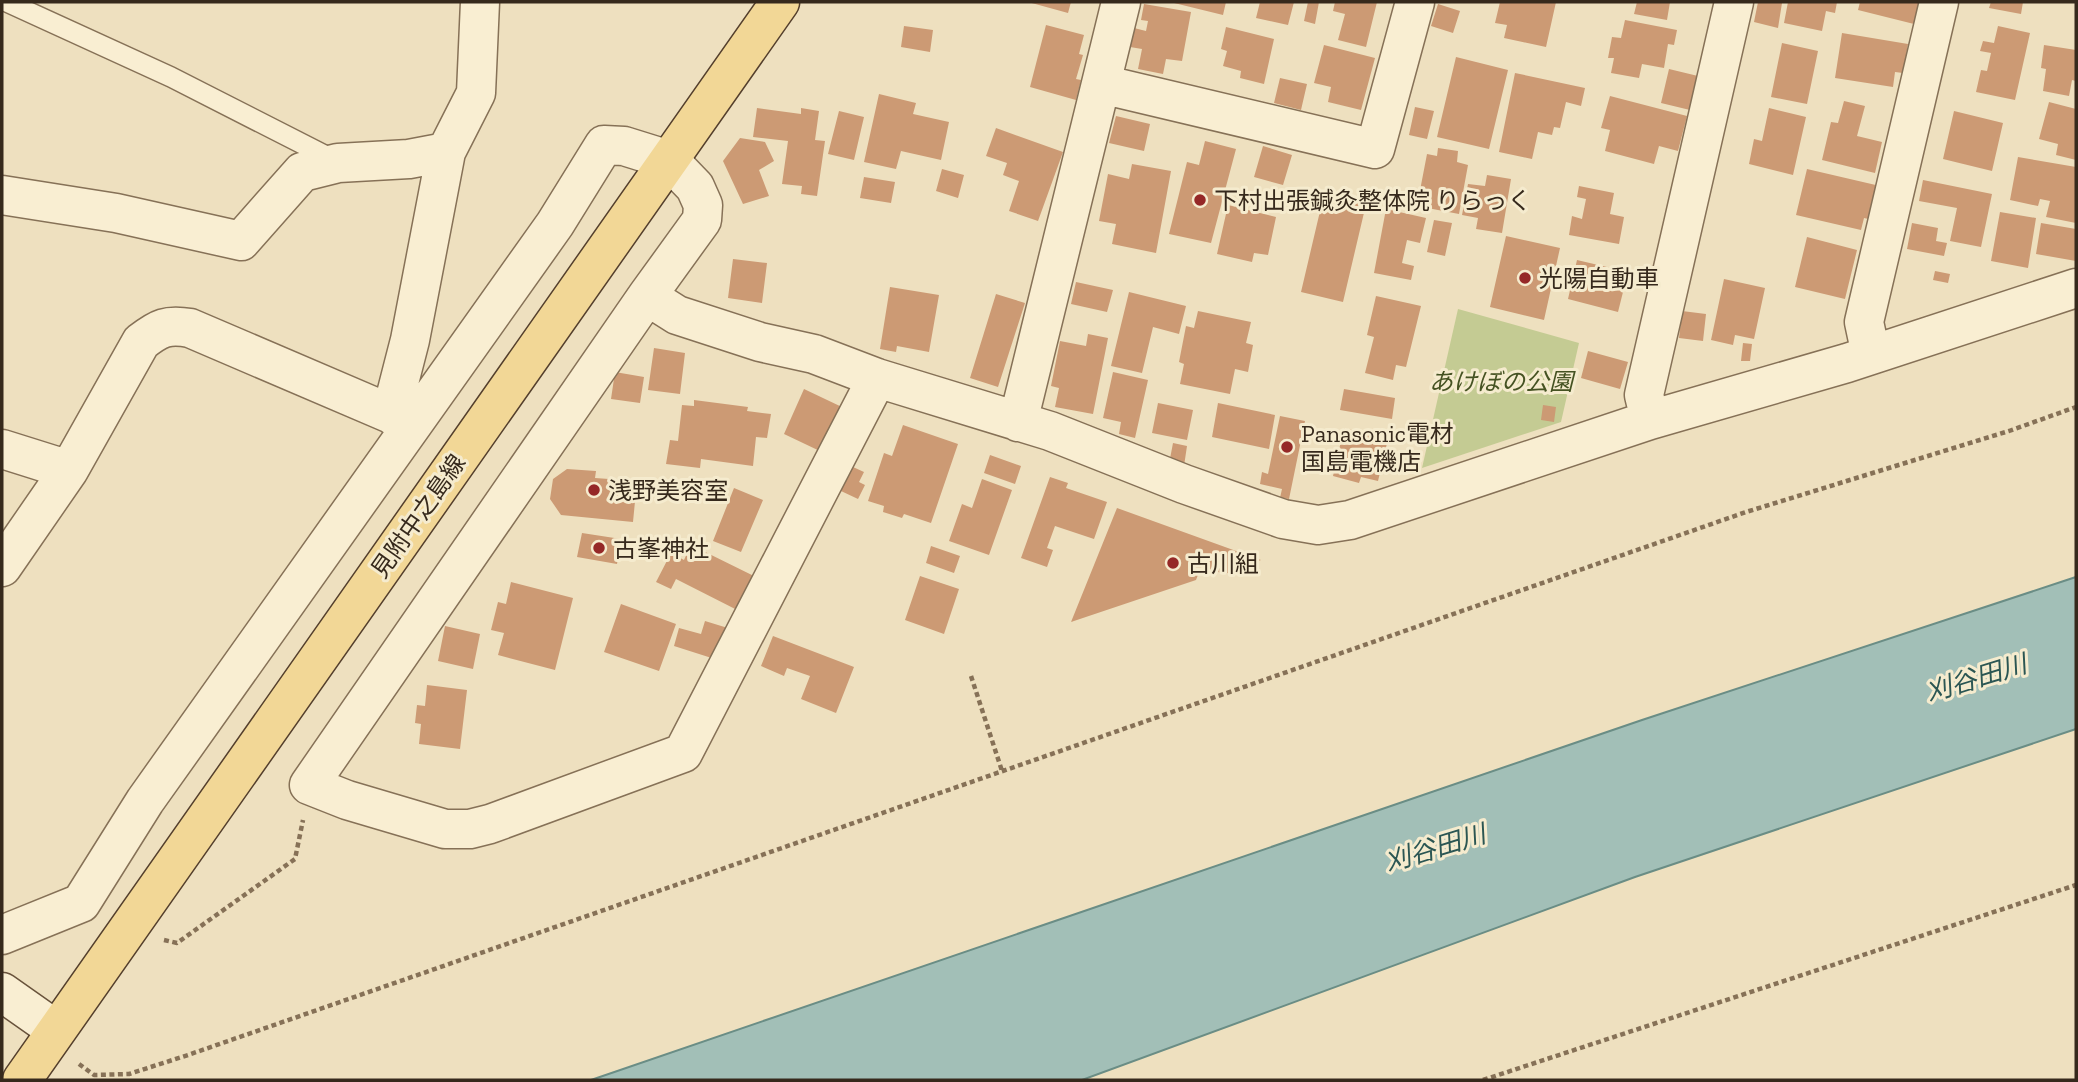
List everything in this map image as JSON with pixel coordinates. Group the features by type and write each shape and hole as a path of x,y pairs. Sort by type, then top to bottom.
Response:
{"main road":[{"name":"見附中之島線","path":"22,1080 780,2"}],"street":[{"path":"400,421 410,340 446,152 476,93 480,2"},
{"path":"1018,422 1121,2"},
{"path":"1101,84 1374,149 1415,2"},
{"path":"1650,420 1644,396 1734,2"},
{"path":"1871,355 1864,322 1939,2"},
{"path":"2,935 81,903 145,801 213,720 400,421 555,223 604,145 624,146 669,160 695,187 703,205 702,220 301,780 347,800 445,829 470,829 683,753 877,378"},
{"path":"2,195 116,213 241,241 302,172 338,163 409,159 446,152"},
{"path":"647,296 677,315 760,342 814,354 877,378 1049,431 1283,519 1318,525 1350,520 1650,420 1871,355 2076,288"},
{"path":"2,567 69,470 141,342 155,331 173,325 190,328 400,421"},
{"path":"2,449 69,470"},
{"path":"2,992 57,1031"}],"lane":[{"path":"7,2 171,77 338,163"}],"path":[{"path":"79,1064 94,1074 128,1074 188,1055 1745,512 2009,432 2076,407"},
{"path":"971,676 1002,771"},
{"path":"163,940 177,943 295,859"},
{"path":"1483,1080 2076,885"}],"green space":[{"name":"あけぼの公園","path":"1458,309 1579,343 1561,422 1422,468"}],"water":[{"name":"刈谷田川","path":"2076,577 2076,729 1635,877 1082,1080 591,1080 1642,720"}],"building":[{"path":"1028,2 1071,2 1068,13"},
{"path":"1170,2 1226,2 1223,15"},
{"path":"1260,2 1294,2 1288,25 1256,18"},
{"path":"1308,2 1319,2 1315,24 1304,21"},
{"path":"1335,2 1377,2 1366,47 1338,40 1345,14 1333,11"},
{"path":"1500,2 1556,2 1546,47 1504,38 1507,25 1495,23"},
{"path":"1637,2 1670,2 1667,20 1634,14"},
{"path":"1758,2 1782,3 1778,28 1754,22"},
{"path":"1788,2 1837,2 1835,13 1826,11 1822,31 1784,23"},
{"path":"1860,2 1919,2 1914,24 1858,10"},
{"path":"1991,2 2023,2 2021,14 1989,8"},
{"path":"1144,4 1191,12 1182,61 1166,59 1163,74 1138,69 1142,49 1130,47 1134,28 1146,31 1148,21 1141,20"},
{"path":"1438,4 1460,11 1453,33 1431,26"},
{"path":"1625,20 1677,30 1674,45 1668,44 1664,68 1642,64 1639,78 1611,73 1614,58 1608,58 1612,37 1621,38"},
{"path":"1046,25 1084,35 1079,54 1083,55 1076,79 1081,80 1076,100 1030,87"},
{"path":"904,26 933,30 930,52 901,47"},
{"path":"1998,26 2030,33 2015,100 1976,92 1981,70 1987,71 1991,53 1980,51 1983,41 1994,43"},
{"path":"1226,27 1274,39 1264,84 1240,78 1241,71 1223,66 1227,51 1221,49"},
{"path":"1842,33 1908,44 1903,73 1895,72 1893,87 1835,78"},
{"path":"1782,43 1818,51 1807,104 1771,97"},
{"path":"1324,45 1375,58 1361,110 1328,102 1331,87 1314,83"},
{"path":"2044,45 2076,50 2076,81 2072,80 2069,96 2043,91 2046,69 2041,68"},
{"path":"1456,57 1508,70 1489,149 1437,137"},
{"path":"1669,69 1698,76 1690,110 1661,103"},
{"path":"1515,73 1585,88 1581,106 1566,102 1560,128 1554,127 1552,135 1538,132 1532,159 1499,152"},
{"path":"1280,78 1307,84 1301,110 1274,103"},
{"path":"879,94 916,103 913,114 949,122 941,160 901,151 896,169 864,162"},
{"path":"1610,96 1687,116 1678,151 1659,146 1654,164 1605,151 1610,130 1601,128"},
{"path":"1844,101 1865,106 1857,136 1882,142 1875,173 1822,160 1831,122 1838,123"},
{"path":"2049,102 2076,109 2076,160 2056,155 2058,144 2039,139"},
{"path":"1415,107 1434,111 1427,139 1409,135"},
{"path":"757,108 801,114 801,108 819,111 815,140 825,141 817,196 801,194 802,186 782,184 788,141 753,137"},
{"path":"1769,108 1806,117 1793,175 1749,164 1754,139 1762,141"},
{"path":"839,111 864,117 854,160 828,154"},
{"path":"1954,111 2003,123 1992,171 1943,159"},
{"path":"1116,116 1150,124 1144,151 1109,143"},
{"path":"996,128 1063,152 1038,221 1009,211 1019,181 1003,175 1007,163 986,156"},
{"path":"740,138 765,142 774,161 759,170 769,196 743,204 723,161"},
{"name":"下村出張鍼灸整体院 りらっく","path":"1205,141 1236,149 1211,243 1169,234 1187,162 1199,165"},
{"path":"1263,146 1292,155 1283,185 1254,177"},
{"path":"1438,148 1458,151 1457,162 1468,165 1459,214 1417,206 1427,154 1437,156"},
{"path":"2018,157 2076,167 2076,223 2046,217 2050,201 2040,199 2038,206 2010,200"},
{"path":"1132,164 1171,171 1156,253 1112,244 1116,224 1099,221 1108,174 1129,179"},
{"path":"942,169 964,175 958,198 936,191"},
{"path":"1807,169 1880,186 1873,220 1864,218 1861,230 1796,215"},
{"path":"1487,175 1511,179 1502,233 1476,229 1478,218 1462,215 1468,184 1485,186"},
{"path":"864,177 895,182 891,203 860,198"},
{"path":"1923,180 1992,194 1981,247 1950,241 1957,208 1919,201"},
{"path":"1579,186 1614,193 1610,214 1624,217 1619,244 1569,235 1572,216 1582,219 1586,199 1577,197"},
{"path":"1325,190 1367,200 1343,302 1301,292"},
{"path":"1228,205 1276,217 1268,255 1254,253 1252,262 1217,254"},
{"path":"1386,209 1426,218 1420,243 1407,240 1402,263 1414,266 1411,280 1374,273"},
{"path":"2000,212 2036,218 2028,268 1991,261"},
{"path":"1434,220 1452,223 1445,256 1427,252"},
{"path":"1912,223 1938,228 1936,241 1947,243 1944,256 1907,249"},
{"path":"2041,223 2076,229 2076,261 2036,254"},
{"name":"光陽自動車","path":"1506,236 1560,248 1544,320 1490,307"},
{"path":"1807,237 1857,250 1845,299 1795,287"},
{"path":"733,259 767,263 762,303 728,298"},
{"path":"1577,260 1628,272 1618,312 1568,299"},
{"path":"1935,271 1950,274 1948,283 1933,280"},
{"path":"1724,279 1765,288 1754,339 1735,335 1733,345 1711,340"},
{"path":"1076,282 1113,290 1107,312 1071,304"},
{"path":"890,287 939,295 929,352 897,346 896,352 880,349"},
{"path":"1129,292 1186,306 1179,334 1153,327 1142,373 1111,366"},
{"path":"996,294 1025,303 998,387 970,378"},
{"path":"1376,296 1421,306 1406,367 1396,365 1393,380 1365,373 1374,337 1367,335"},
{"path":"1198,311 1251,322 1246,343 1253,345 1248,372 1235,369 1230,394 1180,384 1184,364 1179,362 1186,326 1194,328"},
{"path":"1682,311 1706,314 1703,341 1679,338"},
{"path":"1088,334 1108,338 1093,414 1055,407 1059,388 1051,386 1060,341 1086,346"},
{"path":"1743,343 1752,344 1750,361 1741,361"},
{"path":"654,348 685,353 680,394 648,390"},
{"path":"1588,351 1628,362 1620,389 1581,378"},
{"path":"615,372 644,377 640,403 611,399"},
{"path":"1113,372 1148,380 1135,438 1119,434 1121,422 1103,418"},
{"path":"804,389 844,408 824,453 784,434"},
{"path":"1344,389 1395,398 1392,419 1340,410"},
{"path":"694,400 748,407 747,411 771,414 767,438 756,437 753,466 701,459 700,468 666,464 670,440 678,441 682,405 694,406"},
{"path":"1158,403 1193,410 1187,440 1152,433"},
{"path":"1218,403 1275,415 1269,449 1212,437"},
{"path":"1543,405 1556,407 1554,422 1541,420"},
{"name":"Panasonic電材 国島電機店","path":"1280,416 1305,421 1289,499 1280,498 1282,489 1260,484 1262,472 1268,474"},
{"path":"903,425 958,444 931,523 904,514 902,518 883,512 884,506 868,501 884,453 892,456"},
{"path":"1344,428 1388,439 1378,481 1361,477 1359,483 1333,476"},
{"path":"1173,443 1187,446 1184,466 1169,464"},
{"path":"990,455 1021,466 1015,484 984,473"},
{"path":"853,467 864,472 859,482 865,485 858,499 841,491"},
{"name":"浅野美容室","path":"567,469 596,471 595,478 637,481 633,522 561,515 550,499 553,479"},
{"path":"1050,477 1068,483 1066,488 1107,502 1094,539 1055,526 1047,548 1053,550 1047,567 1021,558"},
{"path":"982,479 1012,490 989,555 949,541 962,504 972,508"},
{"path":"734,488 763,500 741,552 713,541"},
{"name":"古川組","path":"1117,508 1261,560 1225,574 1201,567 1196,580 1071,622"},
{"name":"古峯神社","path":"582,533 621,539 617,564 577,557"},
{"path":"691,545 762,580 745,614 676,579 671,589 656,582 671,553 684,560"},
{"path":"931,546 960,556 954,573 926,563"},
{"path":"920,576 959,589 944,634 905,620"},
{"path":"511,582 573,598 555,670 498,655 504,633 491,630 498,602 506,604"},
{"path":"621,604 676,624 659,671 604,652"},
{"path":"705,621 731,629 721,661 674,646 679,628 701,634"},
{"path":"445,626 480,634 473,669 438,661"},
{"path":"773,636 854,667 836,713 801,699 810,676 787,668 784,676 761,666"},
{"path":"427,685 467,690 460,749 419,744 421,724 415,723 417,705 425,706"}],"place":[{"name":"下村出張鍼灸整体院 りらっく","path":"1200,200"},
{"name":"光陽自動車","path":"1525,278"},
{"name":"Panasonic電材 国島電機店","path":"1287,447"},
{"name":"浅野美容室","path":"594,490"},
{"name":"古峯神社","path":"599,548"},
{"name":"古川組","path":"1173,563"}]}
